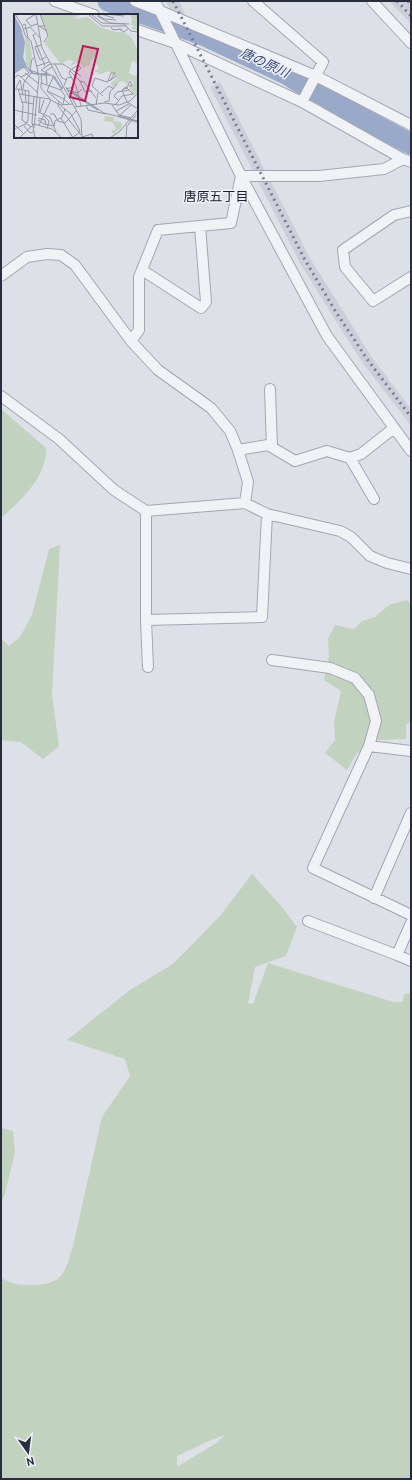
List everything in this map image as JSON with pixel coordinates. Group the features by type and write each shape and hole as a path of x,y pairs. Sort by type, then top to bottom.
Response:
{"street":[{"path":"54,1 91,14"},
{"path":"135,1 158,8 411,125"},
{"path":"253,1 322,62 303,99"},
{"path":"372,1 411,43"},
{"path":"158,8 241,176 327,336 411,451"},
{"path":"138,30 173,40 303,99 407,161"},
{"path":"241,176 319,176 384,169 407,161"},
{"path":"130,341 139,330 139,277 158,230 231,223 241,176"},
{"path":"411,211 394,215 343,250 345,267 373,301 411,277"},
{"path":"142,270 200,308 206,302 200,226"},
{"path":"1,276 28,257 47,254 61,255 75,265 130,341 158,370 211,408 230,431 238,450 248,482 245,503"},
{"path":"270,389 272,447"},
{"path":"1,396 59,439 114,490 146,511 245,503 267,514 340,531 351,536 370,556 387,563 411,569"},
{"path":"238,450 268,445 295,461 327,451 350,458 361,454 394,428"},
{"path":"350,458 374,499"},
{"path":"146,511 146,620 148,667"},
{"path":"146,620 262,617 267,514"},
{"path":"272,660 330,668 354,678 369,695 376,721 369,746 312,868 411,915"},
{"path":"369,746 411,751"},
{"path":"374,898 411,814"},
{"path":"308,921 411,960"},
{"path":"397,955 411,923"}],"shaded area":[{"path":"166,1 179,1 185,13 174,18"},
{"path":"389,1 411,1 411,24"},
{"path":"220,82 310,258 371,356 411,409 411,426 362,362 300,263 210,87"}],"green space":[{"path":"1,409 46,448 45,458 38,478 24,496 1,518"},
{"path":"60,545 52,695 59,746 43,759 21,742 1,740 1,638 9,646 20,637 32,615 49,549"},
{"path":"407,600 411,605 411,721 406,725 406,739 378,740 357,753 347,770 325,753 335,740 334,722 341,691 324,680 329,657 328,639 335,625 354,629 362,621 375,617 389,605"},
{"path":"252,874 282,907 297,927 286,956 255,967 248,1003 253,1004 268,963 393,1002 403,1002 404,994 411,993 411,1479 1,1479 1,1278 16,1284 35,1285 54,1281 63,1273 68,1263 73,1246 102,1117 130,1076 125,1059 67,1040 130,990 173,964 220,916","holes":["225,1435 218,1442 177,1467 177,1456"]},
{"path":"1,1128 13,1131 15,1153 4,1197 1,1201"}],"waterway":[{"name":"唐の原川","path":"108,1 203,35 288,75 411,144"}],"railway":[{"path":"173,1 305,260 336,312 367,359 411,417"},
{"path":"397,1 411,16"},
{"path":"408,1 411,4"}],"district":[{"name":"唐原五丁目","path":"216,198"}]}
